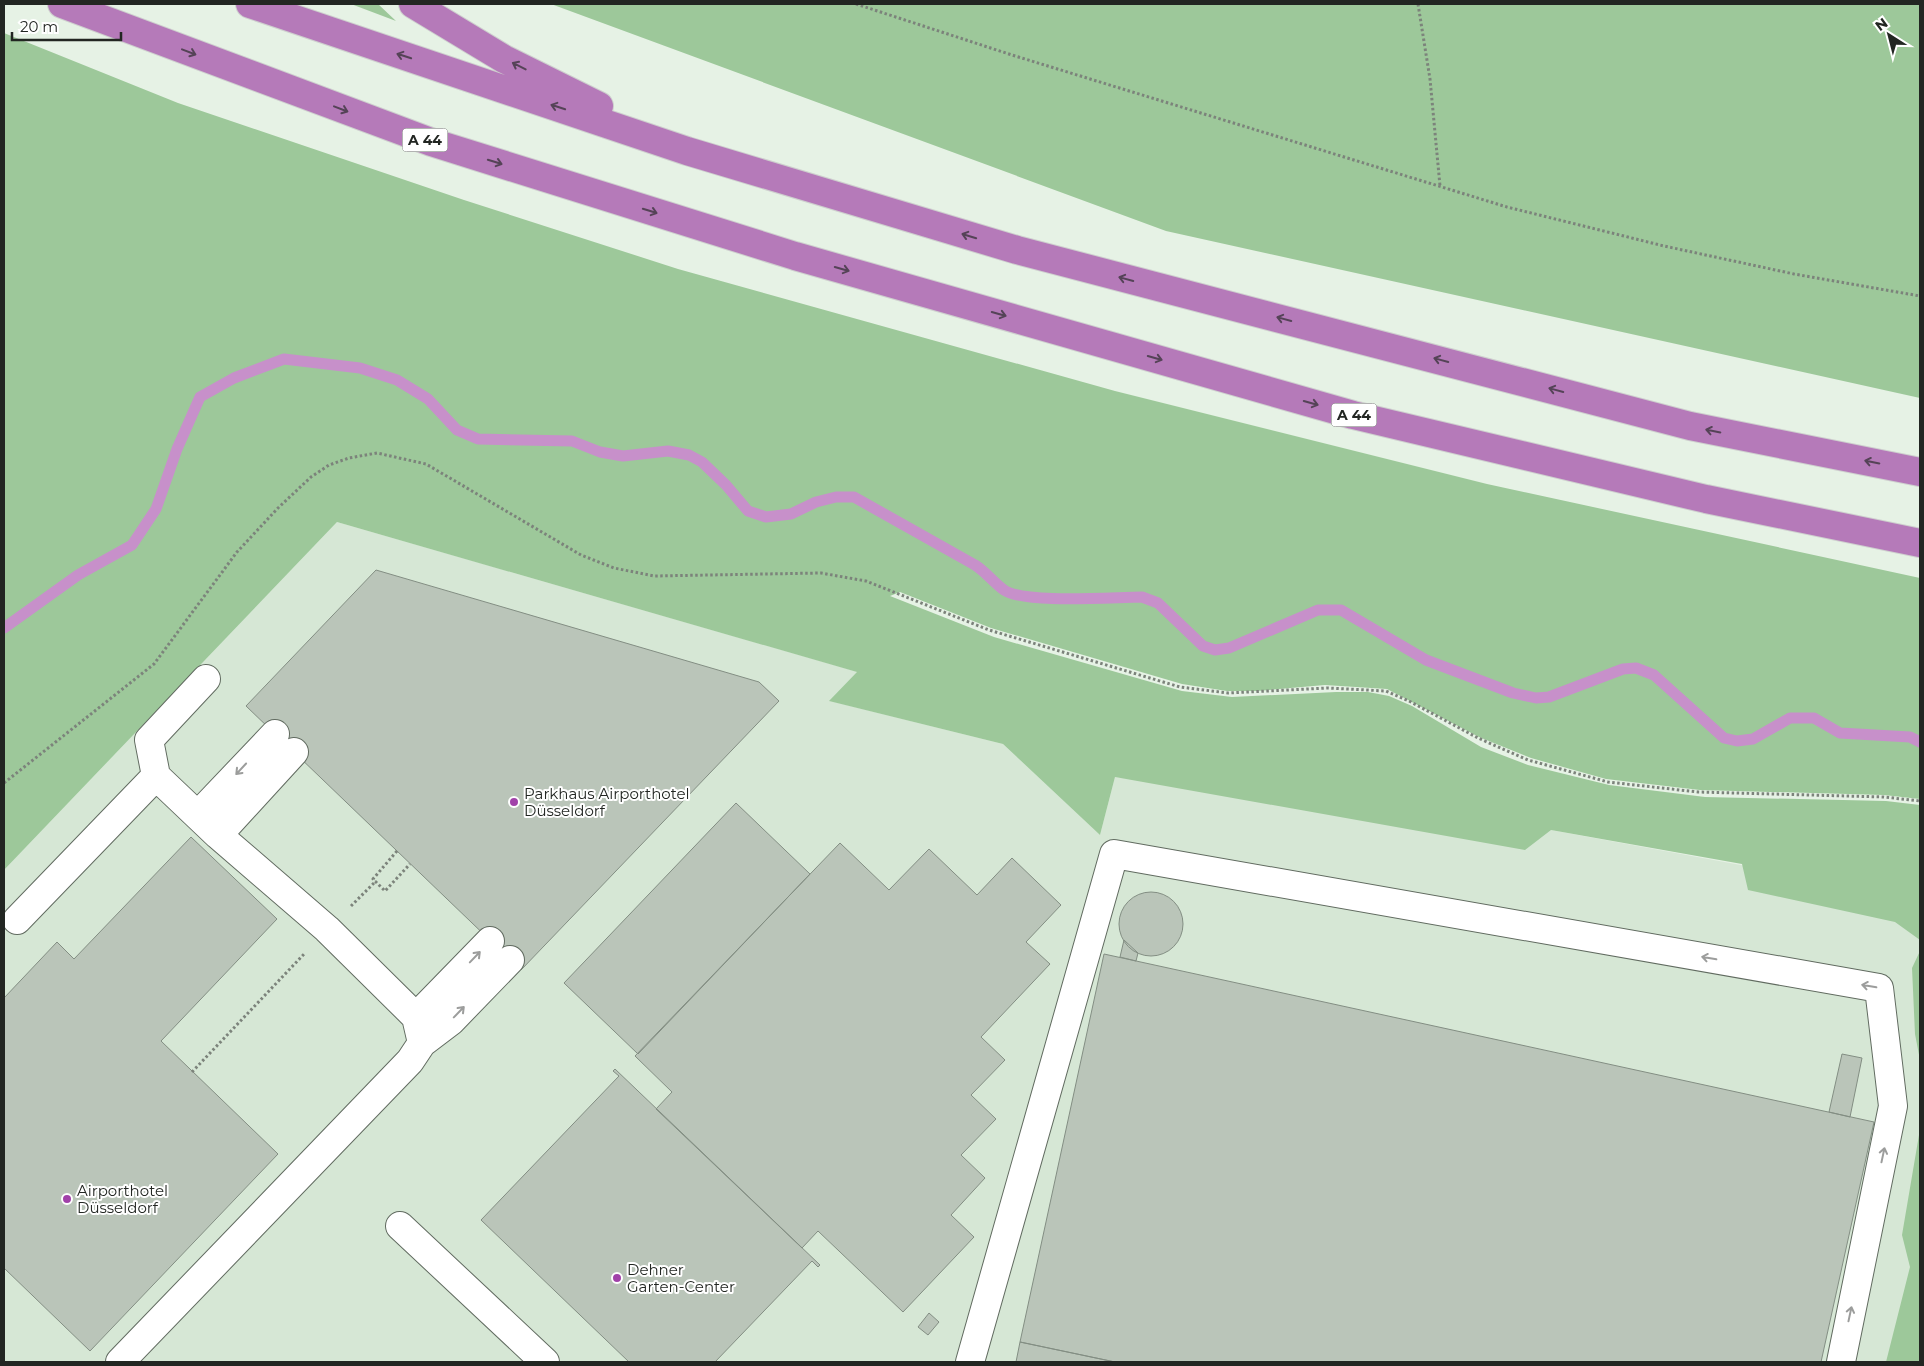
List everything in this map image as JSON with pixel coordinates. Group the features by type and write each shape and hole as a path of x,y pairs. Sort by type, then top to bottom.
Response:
{"highway":[{"name":"A 44","path":"62,4 431,142 805,259 1353,415 1706,499 1920,543"},
{"path":"250,4 687,151 1016,250 1690,426 1920,472"},
{"path":"413,4 504,59 687,151"}],"lane":[{"path":"206,679 149,740 156,776 218,835 327,930 416,1017 422,1043"},
{"path":"198,815 284,743 218,835"},
{"path":"17,920 156,776"},
{"path":"970,1362 1114,854 1880,988 1893,1106 1841,1362"},
{"path":"416,1017 490,941"},
{"path":"120,1362 410,1061 422,1043 450,1022 510,960"},
{"path":"400,1226 545,1362"}],"path":[{"path":"856,4 1012,55 1507,207 1664,246 1794,274 1920,296"},
{"path":"1418,4 1430,79 1440,186"},
{"path":"4,783 154,664 237,552 310,477 329,465 349,458 377,453 426,464 581,555 614,568 654,576 821,573 866,581 989,630 1180,687 1228,693 1327,688 1386,691 1409,700 1478,738 1528,760 1608,782 1698,792 1884,797 1920,801"},
{"path":"397,851 373,879 385,891 410,864"},
{"path":"192,1072 376,881"}],"shaded area":[{"path":"337,522 858,672 830,701 1003,744 1100,835 1115,777 1551,830 1920,898 1920,1362 4,1362 4,870"}],"green space":[{"path":"351,4 378,4 396,21"},
{"path":"551,4 1920,4 1920,398 1166,231"},
{"path":"4,33 178,103 464,200 678,269 1115,391 1487,484 1920,578 1920,799 1884,795 1700,790 1606,779 1531,758 1479,737 1387,689 1325,685 1257,691 1227,691 1182,684 991,628 900,592 890,596 994,637 1182,691 1232,697 1336,692 1368,692 1389,696 1412,706 1481,747 1528,765 1609,785 1705,797 1886,801 1920,805 1920,940 1895,922 1748,890 1742,864 1551,830 1525,850 1115,777 1100,835 1003,744 829,701 857,672 337,522 4,870"},
{"path":"1920,951 1920,1060 1915,1034 1912,968"},
{"path":"1920,1129 1920,1362 1886,1362 1910,1267 1902,1235"}],"building":[{"name":"Parkhaus Airporthotel Düsseldorf","path":"376,570 759,682 779,701 521,970 246,706"},
{"path":"736,803 810,874 638,1054 564,983"},
{"path":"191,837 277,919 161,1041 278,1154 90,1351 4,1268 4,998 57,942 74,959"},
{"path":"840,843 889,890 929,849 977,895 1012,858 1061,905 1026,942 1050,964 981,1037 1005,1060 971,1095 996,1119 961,1155 985,1178 951,1215 974,1237 903,1312 818,1231 802,1248 656,1109 672,1092 635,1056"},
{"path":"1151,892 1163,895 1174,901 1180,912 1183,924 1180,936 1174,947 1163,953 1151,956 1139,953 1128,947 1122,936 1119,924 1122,912 1128,901 1139,895"},
{"path":"1124,940 1138,953 1136,961 1120,957"},
{"path":"1104,954 1874,1122 1821,1362 1115,1362 1020,1342"},
{"path":"1842,1054 1862,1058 1850,1117 1829,1112"},
{"path":"615,1069 820,1265 818,1267 812,1261 715,1362 629,1362 481,1220 619,1076 613,1071"},
{"path":"929,1313 939,1322 928,1335 918,1327"},
{"path":"1020,1342 1115,1362 1016,1362"}],"waterway":[{"path":"4,628 78,575 132,545 156,509 177,449 200,397 234,378 284,359 360,368 397,380 428,399 457,430 478,439 572,441 600,452 623,456 668,451 689,455 702,462 726,485 748,511 766,517 791,514 816,502 836,497 854,497 975,565 1004,590 1030,597 1049,598 1142,597 1158,603 1203,646 1215,650 1229,648 1318,610 1341,610 1426,660 1513,693 1536,698 1549,697 1623,669 1636,668 1654,675 1724,738 1737,741 1753,739 1790,718 1814,718 1840,733 1910,737 1920,742"}],"place":[{"name":"Parkhaus Airporthotel Düsseldorf","path":"514,802"},
{"name":"Airporthotel Düsseldorf","path":"67,1199"},
{"name":"Dehner Garten-Center","path":"617,1278"}]}
